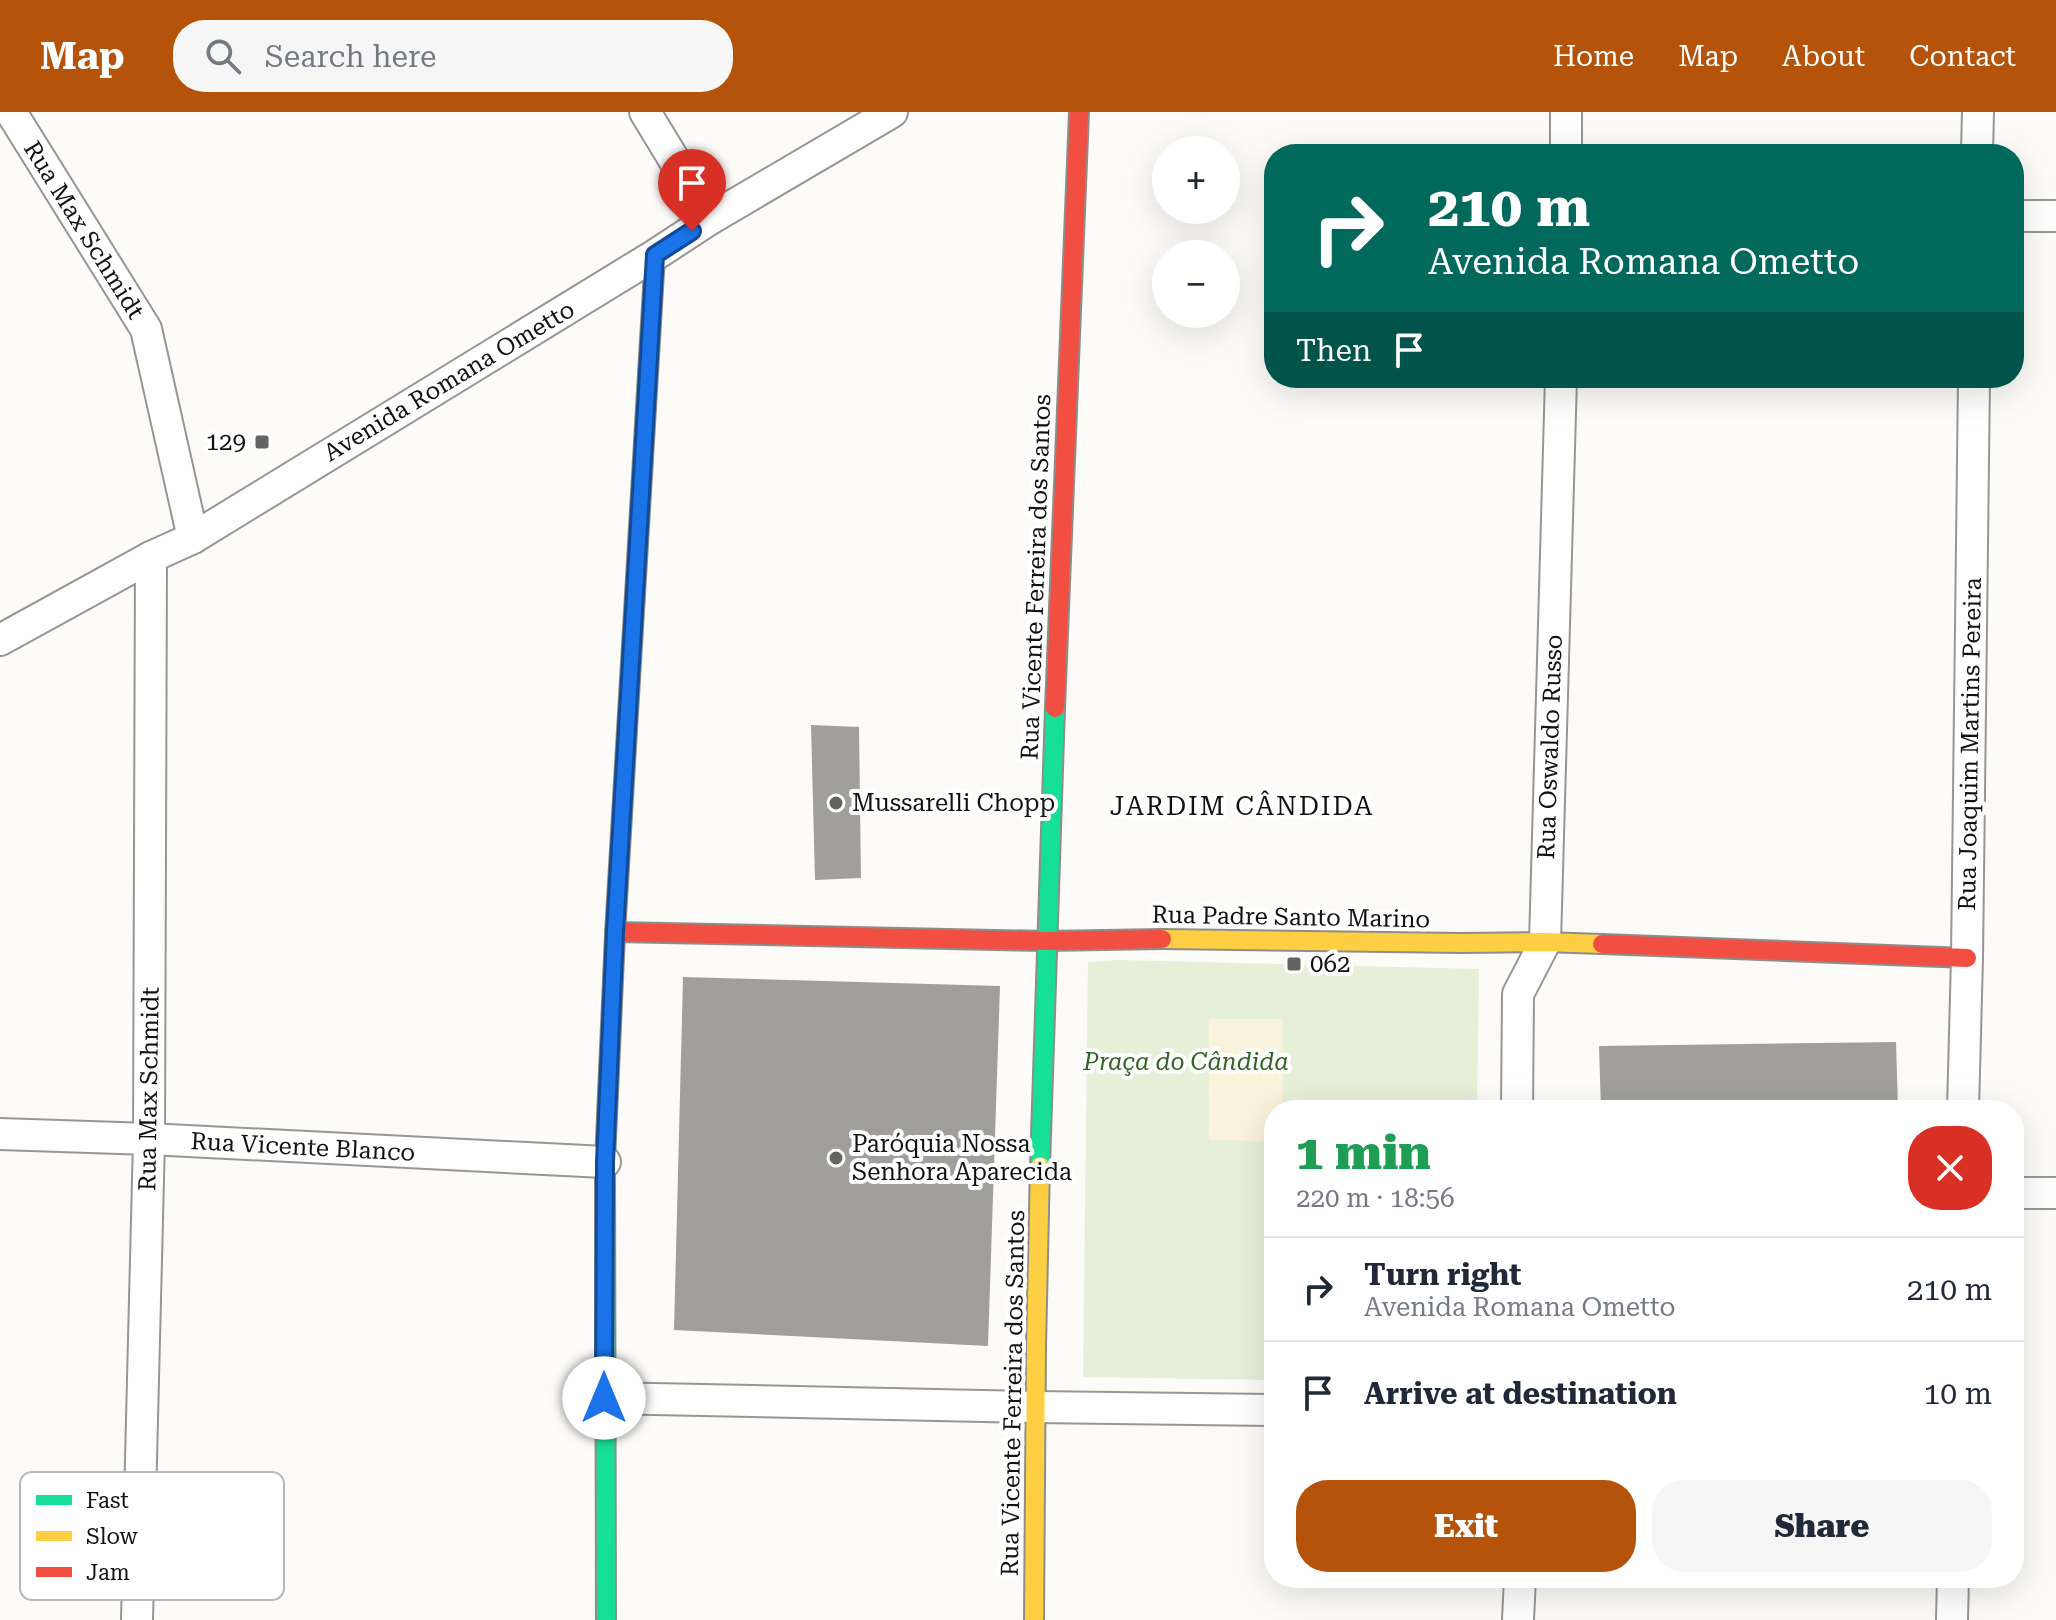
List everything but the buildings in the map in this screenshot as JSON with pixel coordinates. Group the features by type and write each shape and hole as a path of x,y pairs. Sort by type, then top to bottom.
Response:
{"street":[{"name":"Rua Max Schmidt","path":"11,112 146,329 193,538"},
{"path":"645,112 710,219"},
{"name":"Avenida Romana Ometto","path":"0,640 151,557 193,538 710,219 892,112"},
{"name":"Rua Vicente Ferreira dos Santos","path":"1034,1620 1034,1407 1046,941 1079,112"},
{"path":"1566,112 1566,144"},
{"path":"1977,144 1978,112"},
{"path":"2024,216 2056,216"},
{"path":"606,1620 605,1162 615,932 655,255"},
{"name":"Rua Oswaldo Russo","path":"1517,1100 1518,994 1545,942 1561,388"},
{"name":"Rua Joaquim Martins Pereira","path":"1963,1100 1974,388"},
{"name":"Rua Max Schmidt","path":"141,1472 149,1139 151,557"},
{"name":"Rua Padre Santo Marino","path":"615,932 1046,941 1545,942 1967,958"},
{"name":"Rua Vicente Blanco","path":"0,1134 605,1162"},
{"path":"2024,1193 2056,1193"},
{"path":"604,1398 1264,1410"},
{"path":"1518,1620 1520,1588"},
{"path":"1952,1620 1953,1588"},
{"name":"Rua Max Schmidt","path":"137,1600 137,1620"}],"green space":[{"name":"Praça do Cândida","path":"1119,960 1479,969 1477,1100 1264,1100 1264,1380 1083,1377 1088,962"}],"sand":[{"path":"1209,1019 1283,1019 1283,1100 1264,1100 1264,1141 1209,1140"}],"traffic: fast":[{"path":"1040,1166 1055,708"},
{"path":"606,1620 605,1162 615,934"}],"traffic: slow":[{"path":"1162,939 1602,944"},
{"path":"1034,1620 1040,1166"}],"traffic: jam":[{"path":"1055,708 1079,112"},
{"path":"615,934 655,255"},
{"path":"615,932 1046,941 1162,939"},
{"path":"1602,944 1967,958"}],"place":[{"name":"129","path":"262,442"},
{"name":"Mussarelli Chopp","path":"836,803"},
{"name":"062","path":"1294,964"},
{"name":"Paróquia Nossa Senhora Aparecida","path":"836,1158"}],"district":[{"name":"JARDIM CÂNDIDA","path":"1242,806"}],"route":[{"path":"604,1398 605,1162 615,932 655,255 692,231"}]}
